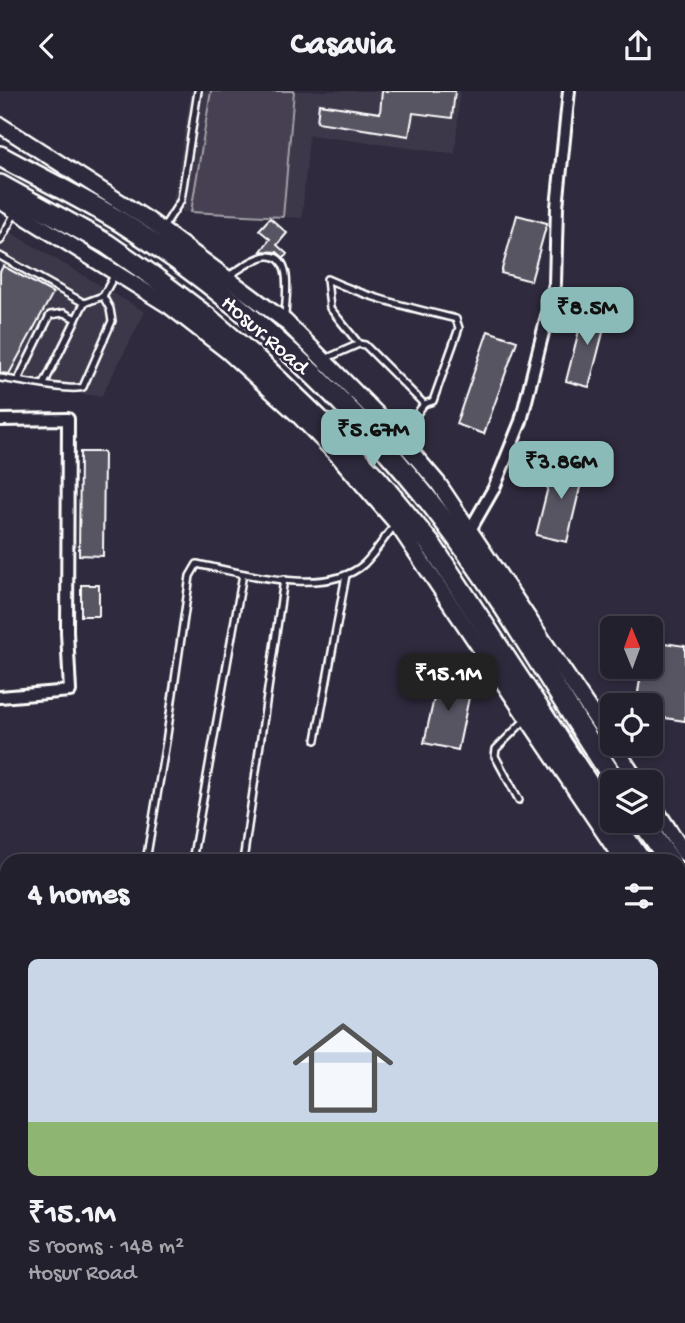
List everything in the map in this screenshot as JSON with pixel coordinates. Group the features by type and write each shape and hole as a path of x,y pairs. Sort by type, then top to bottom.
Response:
{"highway":[{"name":"Hosur Road","path":"0,156 120,222 191,270 280,345 354,416 413,481 468,554 608,770"},
{"name":"Hosur Road","path":"0,185 107,244 175,293 257,360 359,460 432,546 600,800"},
{"name":"Hosur Road","path":"622,833 636,854"},
{"path":"650,833 665,854"}],"street":[{"path":"470,530 494,488 521,421 555,284 557,207 569,91"},
{"path":"0,125 162,230 285,321 400,437 438,482 600,724"},
{"path":"0,201 169,306 227,351 299,416 338,456 396,523 618,854"},
{"path":"0,420 68,419 67,632 70,691 0,697"},
{"path":"663,820 685,854"}],"lane":[{"path":"162,230 181,200 198,91"},
{"path":"0,241 17,210"},
{"path":"0,256 84,303"},
{"path":"225,278 262,257 271,256 277,259 286,272 285,321"},
{"path":"44,384 84,303 103,296 117,272"},
{"path":"359,344 330,308 327,279 370,295 456,319 459,327 433,401 424,404 400,437"},
{"path":"0,378 67,389 83,387 112,321 110,309 103,296"},
{"path":"18,380 50,315 64,313 76,319"},
{"path":"322,360 359,344 365,345 424,404"},
{"path":"147,854 191,576 197,564 284,579 328,582 364,564 396,523"},
{"path":"193,854 243,573"},
{"path":"316,740 346,575"},
{"path":"244,854 284,579"},
{"path":"519,800 495,756 496,749 527,717"}],"shaded area":[{"path":"191,91 460,91 455,154 309,135 302,218 184,212 172,206"},
{"path":"211,91 294,91 283,217 191,212"},
{"path":"0,226 145,312 101,397 0,381"}],"building":[{"path":"382,91 455,91 452,118 413,113 409,136 317,122 319,104 380,113"},
{"path":"517,215 547,223 531,281 501,273"},
{"path":"270,218 287,233 277,245 287,254 284,258 277,252 261,251 270,239 259,230"},
{"path":"3,266 53,293 9,374 0,373 0,272"},
{"path":"585,307 608,313 589,387 566,381"},
{"path":"488,331 517,341 484,434 456,424"},
{"path":"80,452 104,452 103,556 79,555"},
{"path":"555,459 585,467 567,542 536,535"},
{"path":"81,585 99,585 99,616 81,616"},
{"path":"663,643 685,646 685,721 663,718 663,693 638,693 640,679 663,679"},
{"path":"439,676 472,683 458,750 424,743"}]}
